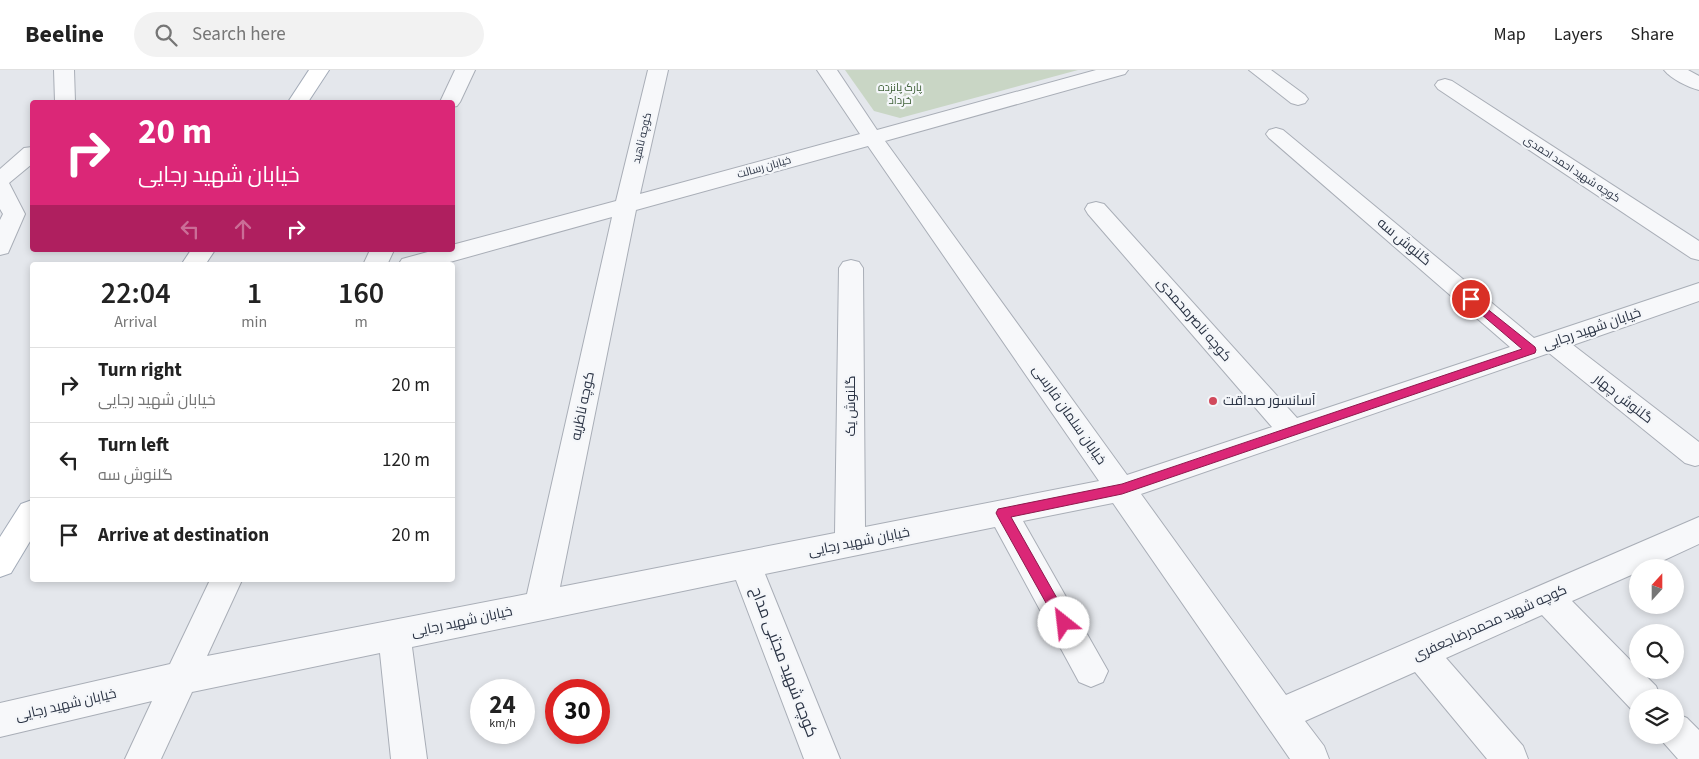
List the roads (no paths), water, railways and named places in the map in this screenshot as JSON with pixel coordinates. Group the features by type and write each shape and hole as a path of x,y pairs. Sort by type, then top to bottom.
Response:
{"main road":[{"path":"299,100 319,70"},
{"path":"0,563 30,516"}],"street":[{"path":"64,70 65,100"},
{"path":"451,100 464,70"},
{"name":"کوچه ناهید","path":"626,205 658,70"},
{"name":"خیابان سلمان فارسی","path":"827,70 872,137 1311,759"},
{"name":"خیابان رسالت","path":"421,262 1118,70"},
{"path":"1258,70 1298,99"},
{"path":"1674,70 1699,84"},
{"name":"کوچه شهید احمد احمدی","path":"1445,85 1699,252"},
{"name":"گلنوش سه","path":"1276,134 1541,346"},
{"path":"0,180 30,155"},
{"path":"0,186 14,214 0,247"},
{"name":"کوچه ناظریه","path":"540,606 626,205"},
{"name":"کوچه ناصرمحمدی","path":"1096,208 1292,431"},
{"name":"گلنوش یک","path":"850,544 851,268"},
{"name":"خیابان شهید رجایی","path":"0,720 180,678 1122,489 1699,292"},
{"name":"گلنوش چهار","path":"1541,346 1695,455"},
{"path":"1003,513 1091,670"},
{"name":"کوچه شهید محمدرضاجعفری","path":"1280,715 1699,530"},
{"name":"کوچه شهید مجتبی مداح","path":"746,565 822,759"},
{"path":"143,759 225,582"},
{"path":"1547,598 1635,689"},
{"path":"394,635 409,759"},
{"path":"1421,652 1510,759"},
{"path":"1684,739 1699,755"}],"place":[{"name":"آسانسور صداقت","path":"1213,401"}],"park label":[{"name":"پارک پانزده خرداد","path":"900,93"}]}
